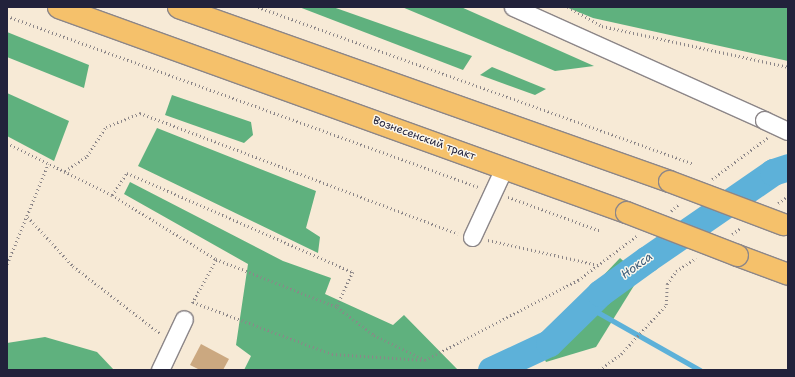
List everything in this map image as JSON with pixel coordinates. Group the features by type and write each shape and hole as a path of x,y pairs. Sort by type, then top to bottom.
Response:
{"main road":[{"name":"Вознесенский тракт","path":"58,7 626,212 788,274"},
{"path":"178,7 669,181 786,225"}],"street":[{"path":"513,7 788,131"},
{"path":"472,237 504,168"},
{"path":"160,370 184,319"}],"path":[{"path":"258,7 694,164"},
{"path":"568,7 602,26 788,67"},
{"path":"7,16 600,231"},
{"path":"65,171 87,156 106,127 140,113 472,237 598,266"},
{"path":"706,184 769,136"},
{"path":"7,143 112,196 216,260 337,307 374,336 425,360"},
{"path":"7,264 28,217 48,164"},
{"path":"112,196 127,173 353,272 337,307"},
{"path":"775,205 788,196"},
{"path":"668,213 687,199"},
{"path":"28,217 73,266 173,343"},
{"path":"729,236 748,223"},
{"path":"193,302 332,354 425,360 578,280 642,232"},
{"path":"600,370 621,354 666,305 667,284 676,271 702,254"},
{"path":"184,319 216,260"}],"green space":[{"path":"299,7 333,7 472,56 463,70"},
{"path":"402,7 461,7 594,66 555,71"},
{"path":"566,7 788,7 788,61 593,18"},
{"path":"7,32 89,65 84,88 7,57"},
{"path":"492,67 546,89 535,95 480,75"},
{"path":"7,93 69,121 54,161 7,136"},
{"path":"172,95 251,122 253,135 244,143 165,115"},
{"path":"157,128 316,191 306,228 320,237 318,253 138,166"},
{"path":"130,182 283,261 331,278 325,294 393,325 404,315 458,370 244,370 251,356 236,345 248,264 124,194"},
{"path":"620,258 640,276 596,347 546,362 537,345"},
{"path":"45,337 97,352 114,370 7,370 7,343"}],"building":[{"path":"201,344 229,359 223,370 200,370 190,365"}],"waterway":[{"name":"Нокса","path":"491,370 549,343 600,293 773,172 788,167"},
{"path":"587,306 700,370"}]}
